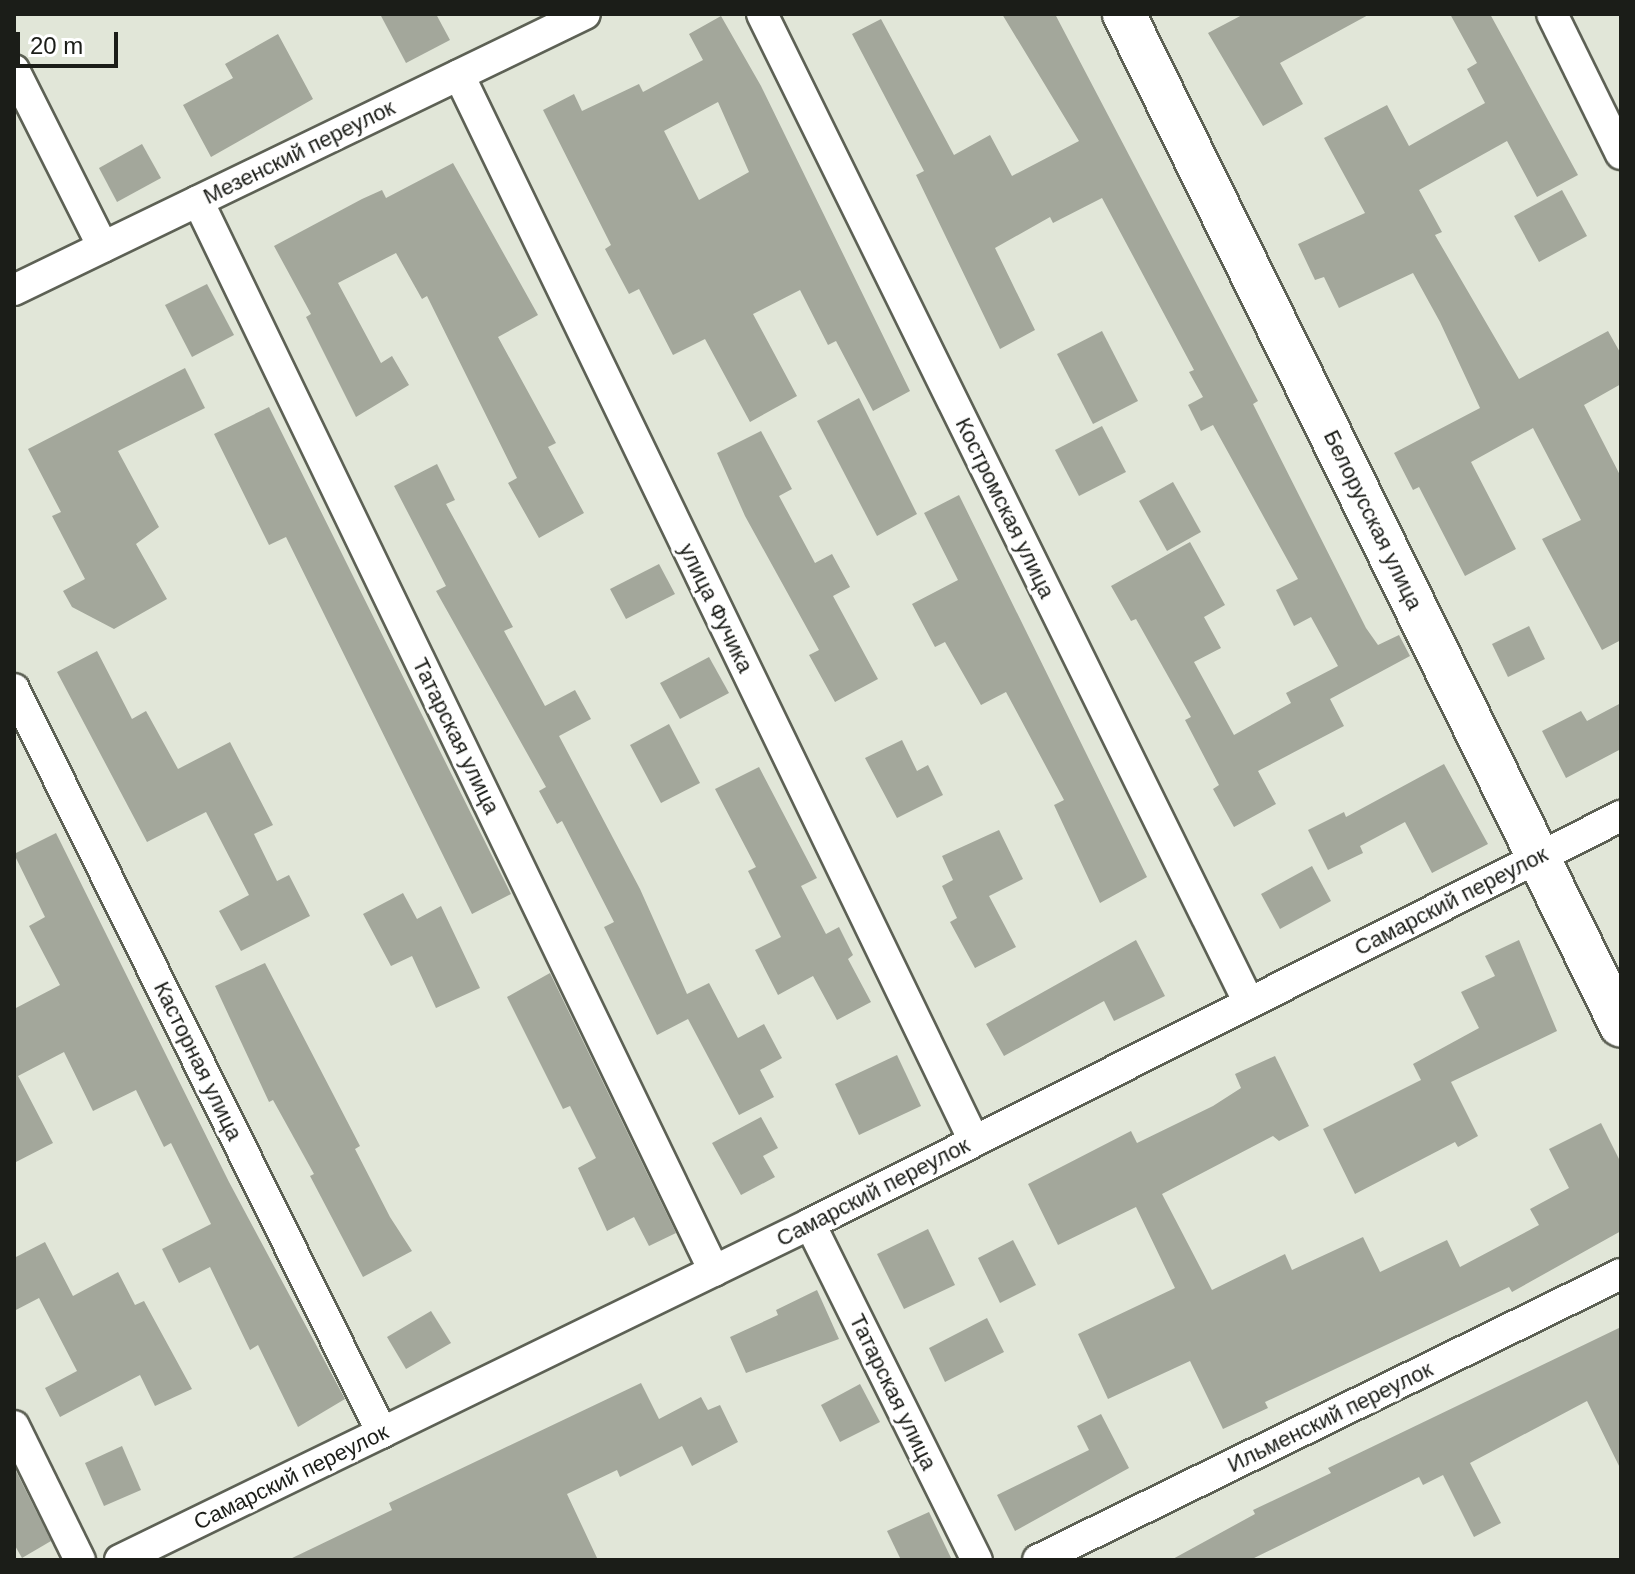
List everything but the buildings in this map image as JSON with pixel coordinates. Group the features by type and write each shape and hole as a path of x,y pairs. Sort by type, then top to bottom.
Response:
{"main road":[{"name":"Белорусская улица","path":"1124,14 1621,1026"}],"street":[{"name":"Мезенский переулок","path":"14,290 585,14"},
{"name":"Костромская улица","path":"762,14 1249,1003"},
{"path":"1552,14 1621,154"},
{"path":"14,70 103,247"},
{"name":"улица Фучика","path":"459,75 974,1141"},
{"name":"Татарская улица","path":"198,201 714,1271"},
{"name":"Касторная улица","path":"14,689 382,1433"},
{"name":"Самарский переулок","path":"120,1560 810,1224 1621,816"},
{"name":"Татарская улица","path":"810,1224 977,1560"},
{"name":"Ильменский переулок","path":"1038,1560 1621,1274"},
{"path":"14,1426 80,1560"}]}
